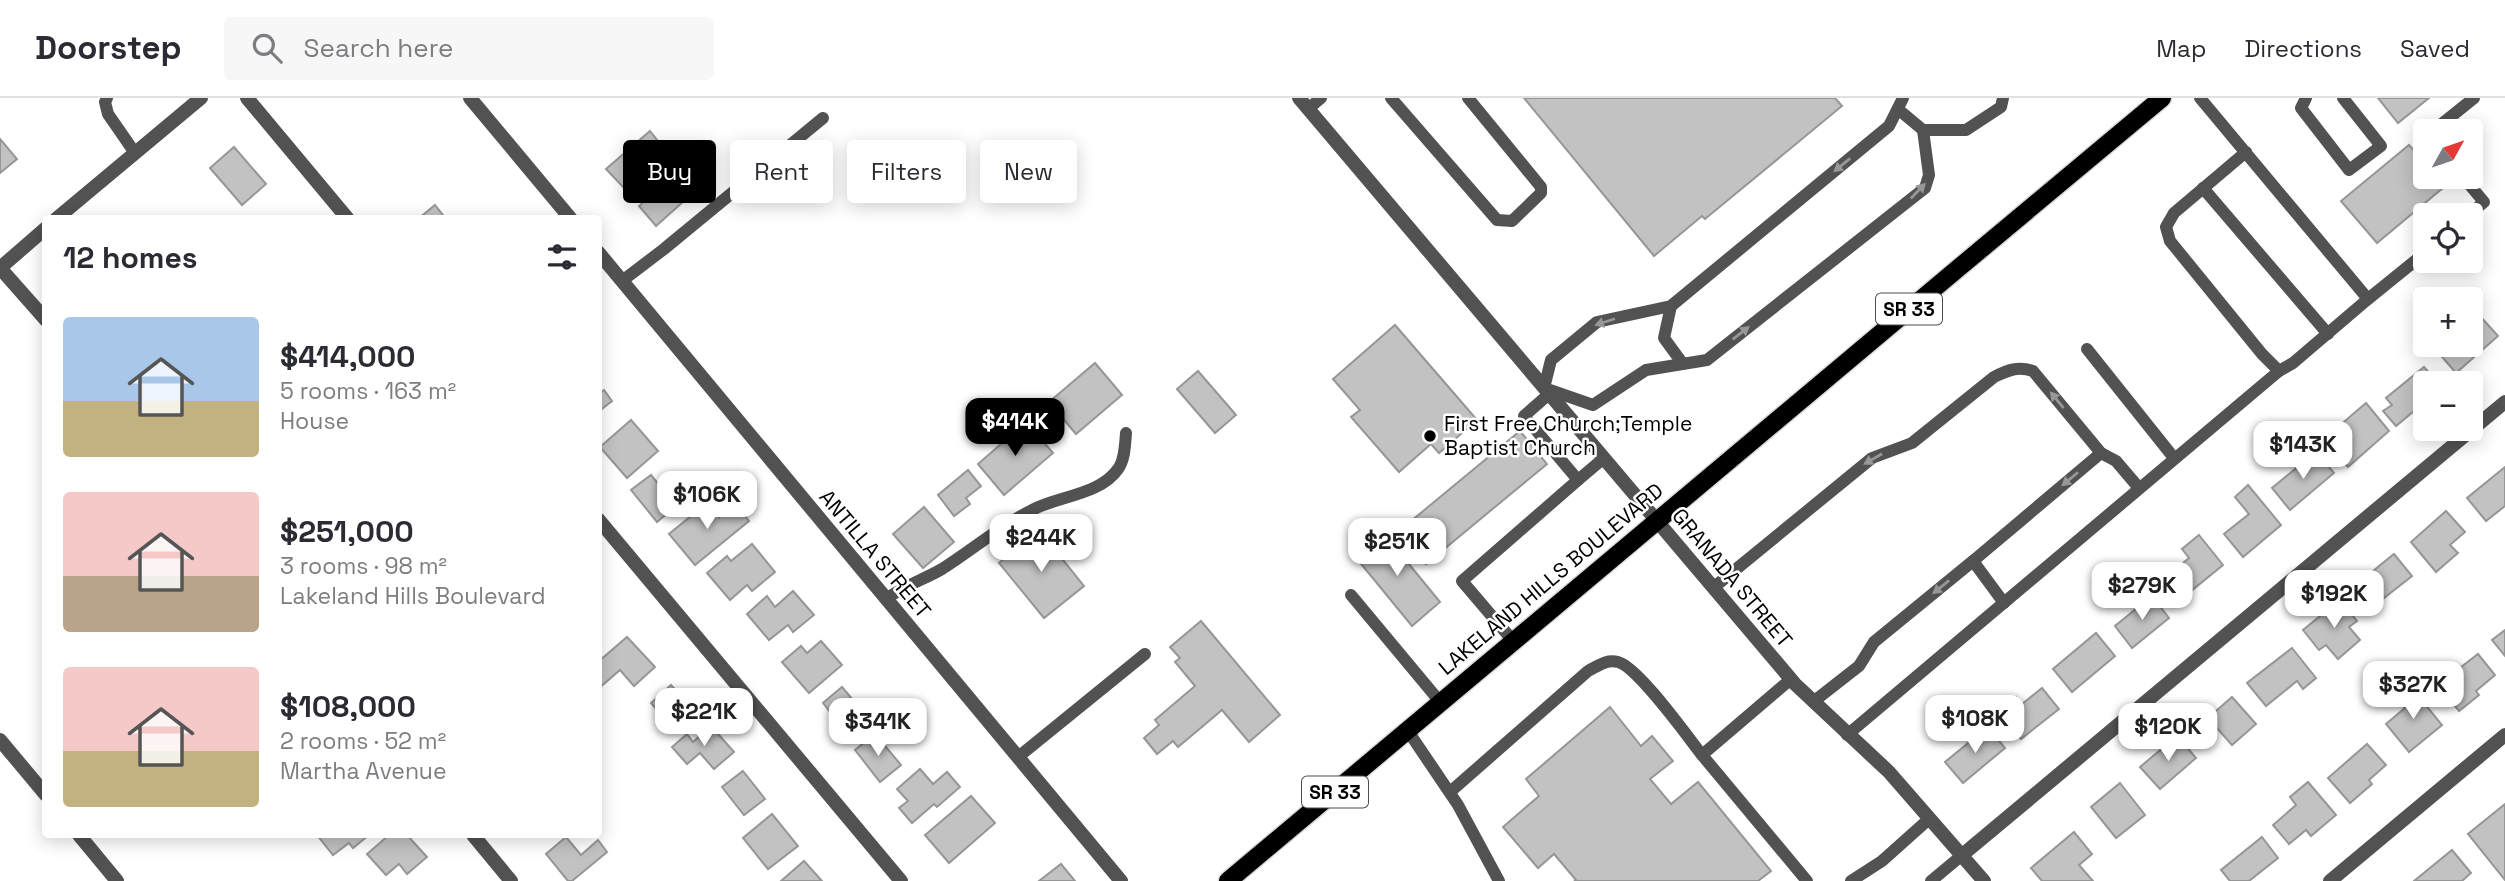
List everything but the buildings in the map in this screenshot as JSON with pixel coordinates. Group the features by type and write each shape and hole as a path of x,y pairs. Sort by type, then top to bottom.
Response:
{"main road":[{"name":"LAKELAND HILLS BOULEVARD","path":"1228,881 2162,98"}],"street":[{"path":"61,215 201,98"},
{"path":"247,98 345,215"},
{"path":"470,98 568,215"},
{"name":"GRANADA STREET","path":"1304,103 1791,680 1889,772 1984,881"},
{"path":"42,231 0,268 42,315"},
{"name":"ANTILLA STREET","path":"602,257 1121,881"},
{"path":"1961,856 2505,402"},
{"path":"602,524 900,881"},
{"path":"2330,881 2505,735"},
{"path":"0,740 42,790"},
{"path":"81,838 117,881"},
{"path":"475,838 511,881"}],"lane":[{"path":"1304,103 1321,98"},
{"path":"1391,98 1497,220 1512,221 1541,193 1541,187 1468,98"},
{"path":"1923,130 1966,130 2001,107 2003,98"},
{"path":"2200,98 2368,299"},
{"path":"2306,98 2301,108 2349,170 2381,146 2343,98"},
{"path":"2448,119 2474,98"},
{"path":"104,99 108,114 135,153"},
{"path":"1547,391 1593,405 1646,370 1707,360 1925,188 1929,175 1923,130 1901,104 1889,127 1671,306 1597,322 1551,360 1547,391 1524,416 1578,480"},
{"path":"622,281 823,118"},
{"path":"2246,152 2174,212 2166,227 2170,241 2262,354 2279,371"},
{"path":"2203,188 2328,334"},
{"path":"2473,189 2483,203"},
{"path":"1847,735 2174,458 2413,262"},
{"path":"1671,306 1664,338 1683,364"},
{"path":"2087,349 2174,458"},
{"path":"1713,588 1872,458 1912,443 1994,377 2016,368 2033,371 2101,453 2116,461 2139,488"},
{"path":"886,599 905,585 940,570 1032,510 1091,488 1107,479 1118,469 1123,458 1126,433"},
{"path":"1813,702 1859,666 1874,642 2101,453"},
{"path":"1514,642 1462,580 1604,458"},
{"path":"1973,561 2004,603"},
{"path":"1351,595 1441,703"},
{"path":"1018,757 1145,653"},
{"path":"1450,792 1588,671 1606,661 1620,662 1636,673 1807,881"},
{"path":"1702,755 1791,680"},
{"path":"1408,731 1450,792 1499,881"},
{"path":"1851,881 1882,861 1929,819"},
{"path":"1931,881 1961,856"}],"place":[{"name":"First Free Church;Temple Baptist Church","path":"1430,436"}]}
